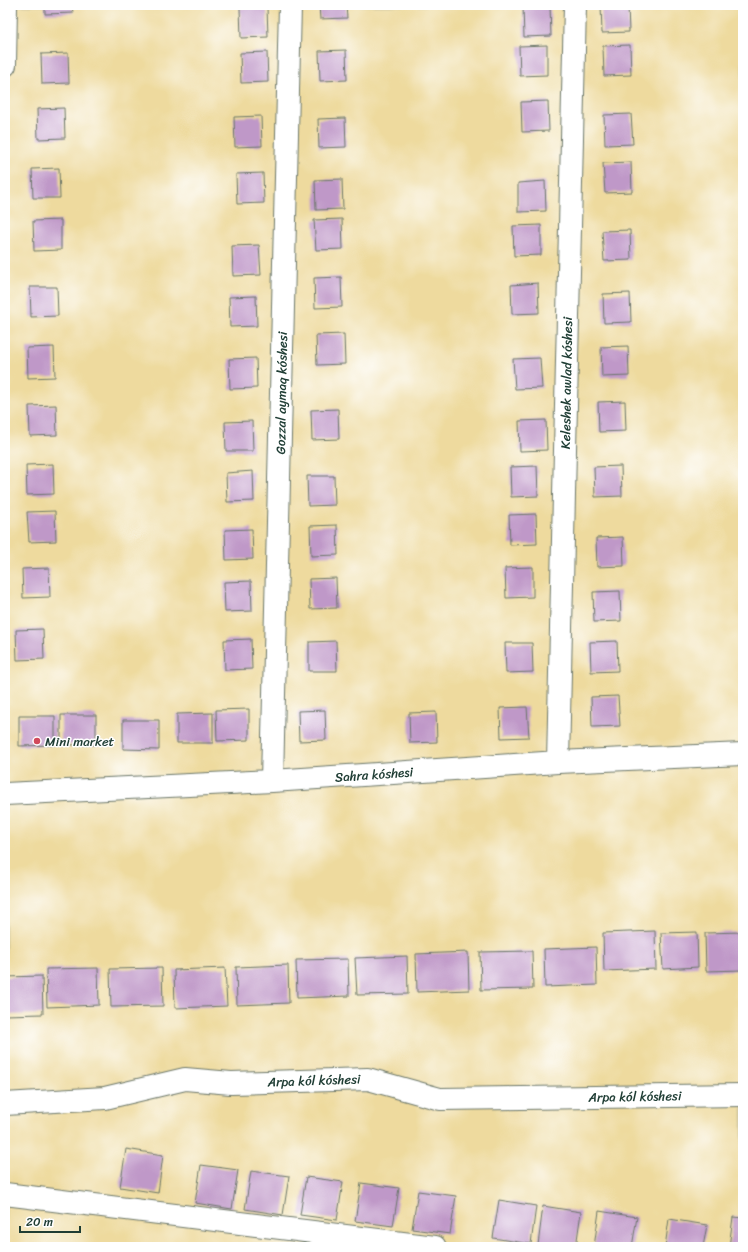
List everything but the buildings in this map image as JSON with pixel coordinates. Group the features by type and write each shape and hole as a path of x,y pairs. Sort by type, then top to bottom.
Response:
{"street":[{"path":"5,65 6,5"},
{"name":"Gozzal aymaq kóshesi","path":"272,781 290,5"},
{"name":"Keleshek awlad kóshesi","path":"558,762 575,5"},
{"name":"Sahra kóshesi","path":"5,794 272,781 558,762 743,754"},
{"name":"Arpa kól kóshesi","path":"5,1104 105,1098 185,1079 232,1083 368,1079 440,1098 743,1095"},
{"path":"5,1194 435,1247"}],"sand":[{"path":"5,5 743,5 743,1247 5,1247"}],"place":[{"name":"Mini market","path":"37,741"}]}
